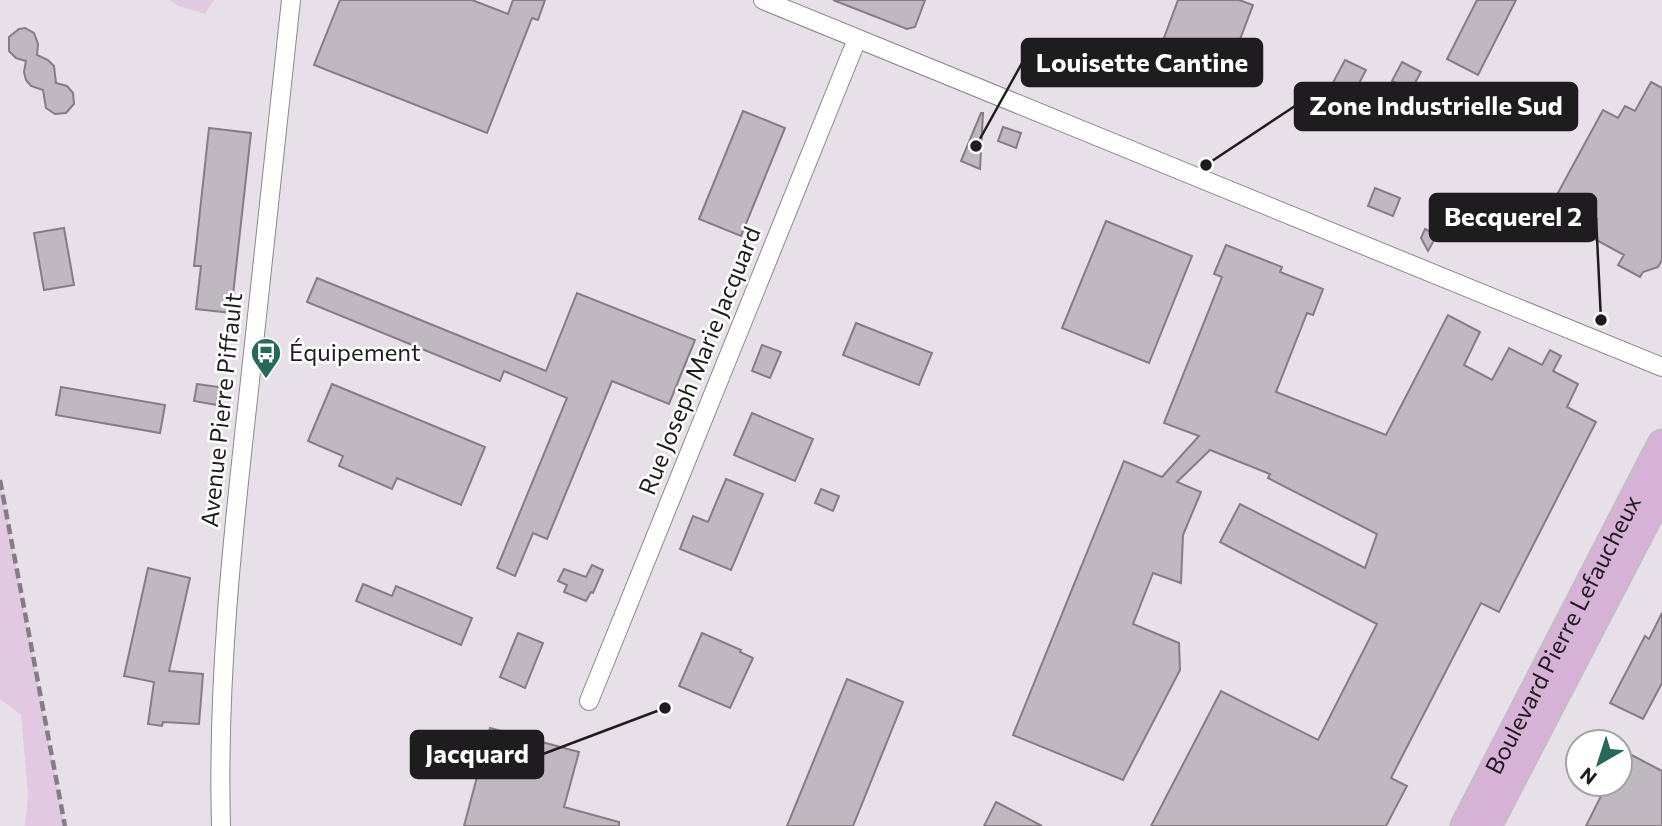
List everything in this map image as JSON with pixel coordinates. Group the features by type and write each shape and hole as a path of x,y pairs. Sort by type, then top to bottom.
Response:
{"main road":[{"name":"Boulevard Pierre Lefaucheux","path":"1465,826 1662,444"},
{"name":"Boulevard Pierre Lefaucheux","path":"1487,826 1662,489"}],"street":[{"name":"Avenue Pierre Piffault","path":"221,826 219,765 222,677 236,504 291,0"},
{"path":"762,0 1662,367"},
{"name":"Rue Joseph Marie Jacquard","path":"589,701 857,38"}],"shaded area":[{"path":"170,0 214,0 205,14 179,6"},
{"path":"0,480 65,826 25,826 28,794 21,715 0,699"}],"building":[{"path":"340,0 472,0 508,14 513,0 545,0 538,20 532,18 487,133 314,65"},
{"path":"833,0 925,0 915,27 907,29"},
{"path":"1178,0 1239,0 1253,5 1228,71 1161,46"},
{"path":"1477,0 1516,0 1478,75 1447,59"},
{"path":"25,28 34,33 38,44 37,55 54,66 56,83 67,86 73,93 74,104 66,113 55,114 46,108 43,90 31,86 26,80 26,61 16,58 9,51 9,37"},
{"path":"1345,60 1366,70 1349,103 1328,92"},
{"path":"1402,62 1421,72 1411,90 1392,81"},
{"path":"1651,82 1662,88 1662,260 1658,267 1643,272 1640,277 1618,265 1624,255 1547,213 1603,110 1618,118 1625,106 1635,111"},
{"path":"743,111 785,128 741,236 699,219"},
{"path":"983,113 980,169 961,161"},
{"path":"1003,127 1021,133 1016,148 998,141"},
{"path":"209,128 251,133 231,313 196,309 201,266 194,266"},
{"path":"1375,188 1400,198 1393,216 1368,206"},
{"path":"1106,221 1192,256 1149,363 1062,328"},
{"path":"64,228 74,285 44,290 34,233"},
{"path":"1425,229 1437,235 1428,251 1421,238"},
{"path":"1226,245 1282,267 1280,272 1323,289 1313,315 1307,313 1276,392 1386,435 1448,315 1480,332 1464,365 1492,380 1509,348 1542,365 1550,350 1561,356 1553,371 1578,384 1567,407 1596,422 1499,612 1481,603 1391,778 1407,786 1386,826 1151,826 1221,691 1318,740 1377,624 1220,542 1240,504 1365,568 1377,534 1268,478 1270,474 1210,450 1177,482 1201,492 1183,535 1181,583 1153,573 1133,624 1179,643 1180,670 1123,780 1013,735 1124,461 1162,477 1199,436 1164,423 1222,277 1214,274"},
{"path":"317,278 546,371 577,293 695,340 669,404 612,381 547,539 533,533 515,576 497,568 567,398 504,371 500,381 307,302"},
{"path":"856,323 932,353 919,385 843,355"},
{"path":"762,345 781,352 770,378 752,371"},
{"path":"197,384 219,387 217,405 194,401"},
{"path":"332,384 485,447 461,505 397,478 392,489 339,466 343,456 308,441"},
{"path":"61,387 165,405 160,433 56,415"},
{"path":"752,413 813,439 795,481 734,455"},
{"path":"726,479 763,494 731,570 680,549 693,516 708,522"},
{"path":"821,489 839,496 833,511 815,503"},
{"path":"592,565 603,570 593,593 591,592 586,601 564,592 567,585 558,581 564,569 586,577"},
{"path":"148,568 190,578 169,671 203,674 199,724 148,724 154,682 124,676"},
{"path":"363,584 392,596 396,586 472,618 461,645 356,601"},
{"path":"1662,613 1662,683 1643,719 1610,703 1645,636 1649,639"},
{"path":"518,633 543,643 525,688 500,677"},
{"path":"702,633 753,658 730,708 679,686"},
{"path":"847,679 903,702 853,826 787,826"},
{"path":"490,728 579,752 564,807 619,822 619,826 464,826"},
{"path":"1634,756 1662,771 1662,826 1586,826 1600,798 1634,798"},
{"path":"996,802 1042,826 984,826"}],"railway":[{"path":"0,480 65,826"}],"place":[{"name":"Louisette Cantine","path":"976,146"},
{"name":"Zone Industrielle Sud","path":"1206,165"},
{"name":"Becquerel 2","path":"1601,320"},
{"name":"Équipement","path":"266,380"},
{"name":"Jacquard","path":"665,708"}]}
